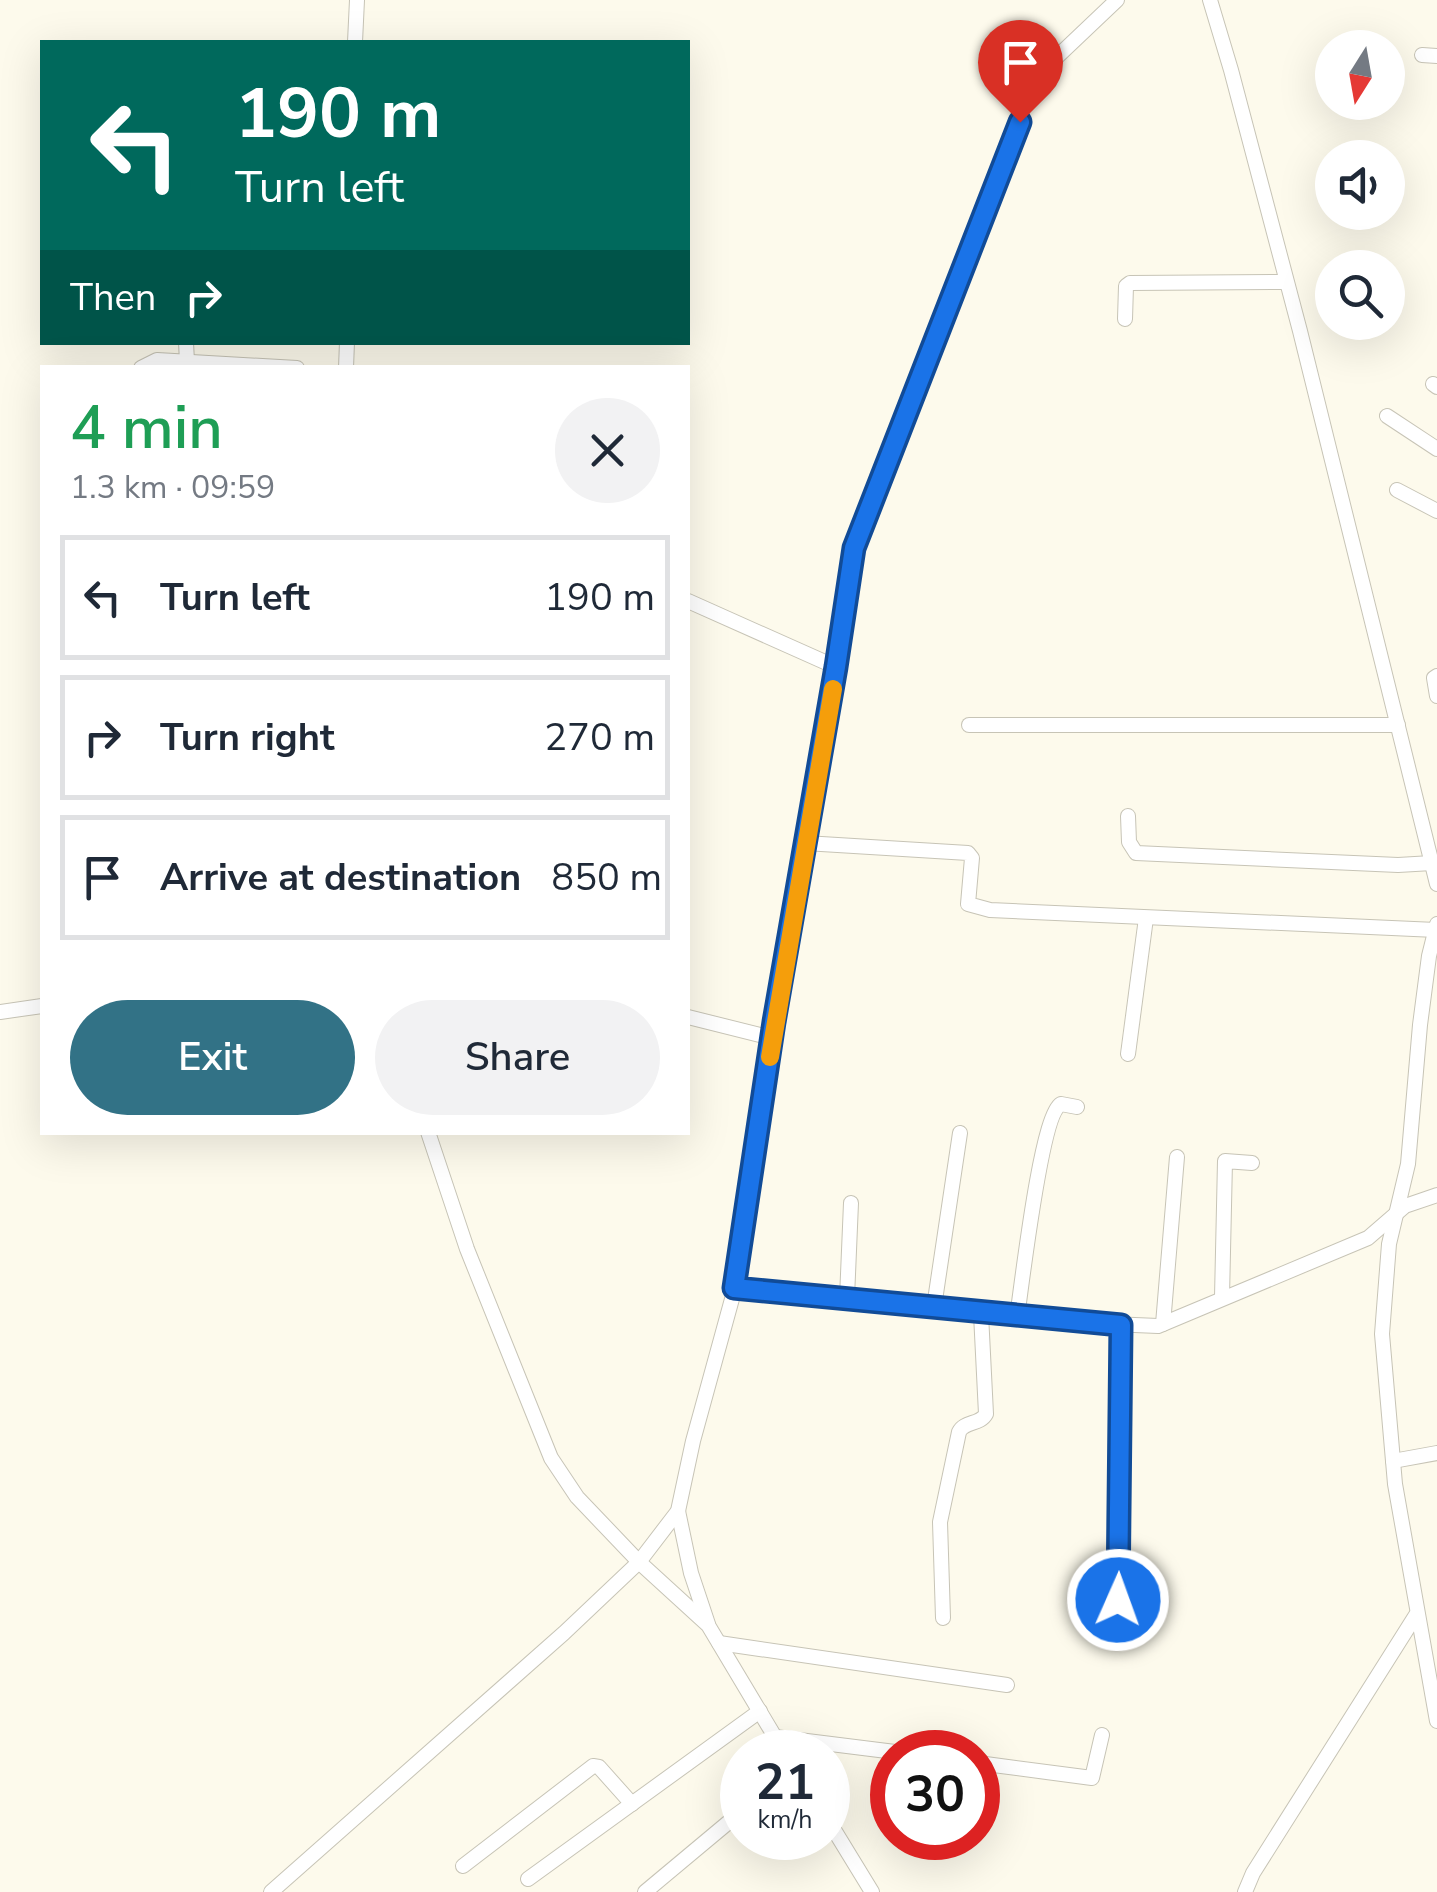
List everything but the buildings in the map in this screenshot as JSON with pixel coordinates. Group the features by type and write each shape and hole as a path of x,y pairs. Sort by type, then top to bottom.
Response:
{"street":[{"path":"356,40 357,0"},
{"path":"771,1730 708,1625 678,1510 734,1288 857,538 1032,85 1117,0"},
{"path":"1210,0 1286,282 1437,884"},
{"path":"1125,319 1126,286 1130,283 1286,282"},
{"path":"186,345 187,362"},
{"path":"145,365 152,360 242,365"},
{"path":"1387,416 1437,449"},
{"path":"1397,490 1437,511"},
{"path":"690,602 836,667"},
{"path":"1437,676 1437,696"},
{"path":"969,725 1398,725"},
{"path":"1128,816 1130,849 1136,853 1432,864"},
{"path":"806,844 968,852 972,858 966,899 972,907 1146,918 1437,927 1420,1025 1408,1164 1389,1244 1382,1308 1393,1462 1437,1721"},
{"path":"1128,1054 1146,918"},
{"path":"0,1012 40,1006"},
{"path":"690,1017 772,1038"},
{"path":"1017,1317 1040,1162 1053,1110 1061,1104 1077,1107"},
{"path":"934,1307 960,1133"},
{"path":"429,1135 467,1248 551,1458 578,1496 639,1562 708,1625"},
{"path":"1163,1324 1177,1157"},
{"path":"1222,1297 1225,1160 1252,1163"},
{"path":"734,1288 981,1314 1121,1325 1163,1324 1368,1238 1405,1206 1437,1194"},
{"path":"847,1298 850,1204"},
{"path":"943,1618 940,1530 944,1502 960,1428 982,1420 986,1414 981,1314"},
{"path":"1118,1600 1121,1325"},
{"path":"1393,1462 1437,1453"},
{"path":"271,1892 564,1633 639,1562 678,1510"},
{"path":"1245,1892 1416,1615"},
{"path":"719,1643 1007,1685"},
{"path":"528,1878 760,1711"},
{"path":"1000,1766 1092,1778 1102,1735"},
{"path":"463,1866 593,1766 599,1767 632,1804"},
{"path":"645,1892 720,1830"},
{"path":"850,1854 874,1892"}],"slow traffic":[{"path":"770,1057 833,689"}],"route":[{"path":"1020,122 854,548 774,1022 754,1176 734,1288 1121,1325 1118,1600"}]}
